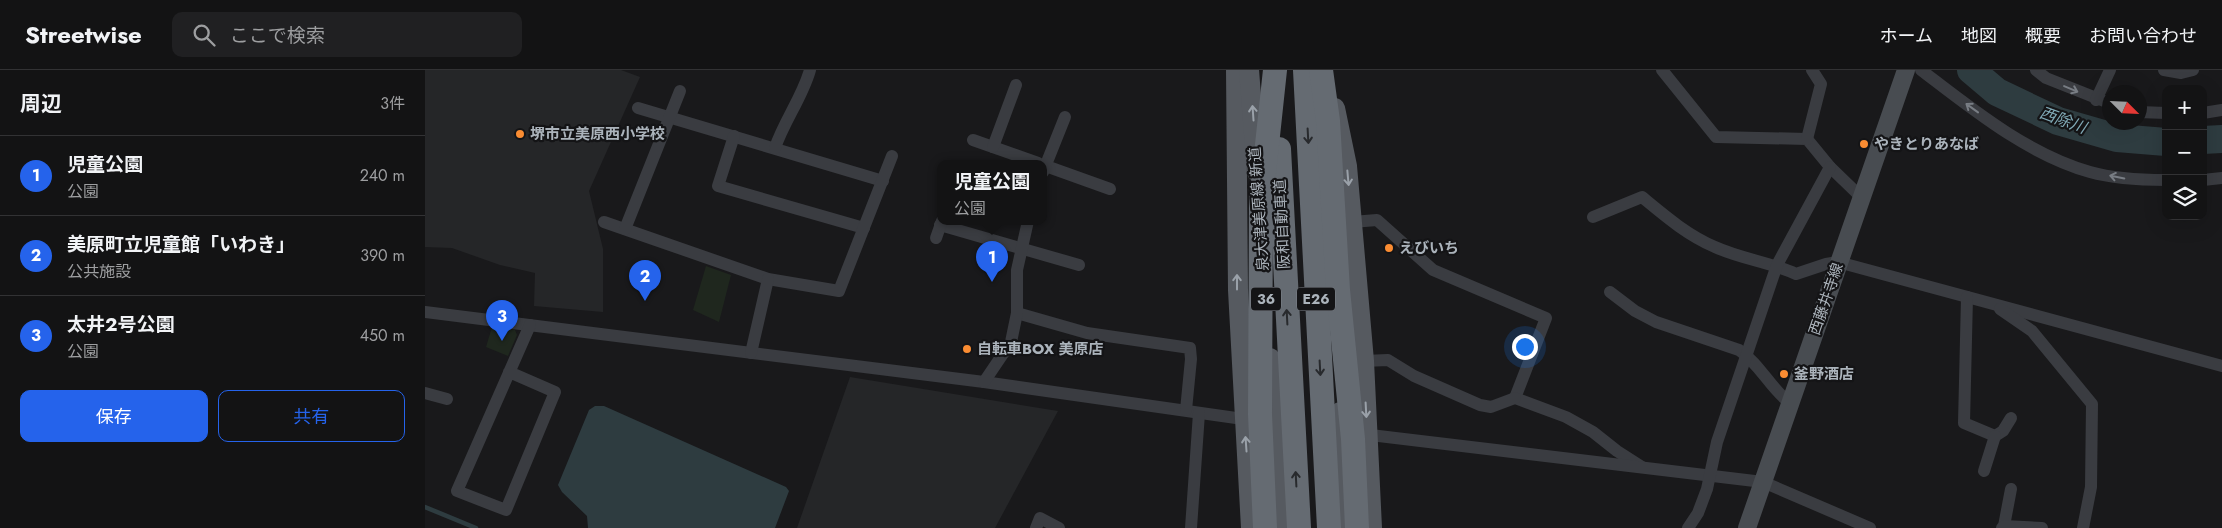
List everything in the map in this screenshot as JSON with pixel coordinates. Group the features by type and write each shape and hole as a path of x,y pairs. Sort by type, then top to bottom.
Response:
{"highway":[{"path":"1265,528 1260,414 1261,201 1275,70"},
{"name":"阪和自動車道","path":"1275,70 1299,528"},
{"name":"阪和自動車道","path":"1305,70 1329,528"},
{"path":"1326,73 1338,290 1353,439 1357,528"}],"main road":[{"name":"36","path":"1236,70 1237,290 1251,528"},
{"name":"泉大津美原線 新道","path":"1249,70 1275,424 1278,528"},
{"name":"西藤井寺線","path":"1747,528 1906,70"},
{"path":"1326,73 1347,166 1364,361 1372,528"},
{"path":"1326,73 1345,528"}],"street":[{"path":"775,148 781,129 791,114 810,70"},
{"path":"1662,70 1715,137 1807,139 1831,167 1861,197"},
{"path":"1807,139 1821,84 1811,70"},
{"path":"1921,70 2039,152 2090,172 2133,180 2162,180"},
{"path":"2036,70 2047,78 2102,101"},
{"path":"2097,100 2110,70"},
{"path":"2164,70 2181,73 2193,70"},
{"path":"993,147 1017,84"},
{"path":"625,229 680,91"},
{"path":"638,108 883,181"},
{"path":"2207,112 2222,110"},
{"path":"2147,113 2162,114"},
{"path":"1045,160 1065,117"},
{"path":"734,136 718,186 864,228"},
{"path":"973,140 1025,160"},
{"path":"604,222 767,279 839,291 893,156"},
{"path":"1688,528 1698,513 1711,475 1717,442 1777,265 1831,167"},
{"path":"1047,169 1110,189"},
{"path":"2207,180 2222,178"},
{"path":"1593,217 1642,197 1680,228 1716,248 1777,265 1796,274 1826,264 1839,262 2222,366"},
{"path":"1352,222 1377,220 1433,270 1546,318 1515,398"},
{"path":"936,238 940,225"},
{"path":"947,225 1021,249 1079,265"},
{"path":"984,382 1011,342 1017,313 1017,270 1027,225"},
{"path":"751,353 767,279"},
{"path":"1610,292 1635,311 1656,322 1739,350 1747,355 1777,392 1790,403"},
{"path":"1967,297 1964,423 1995,436"},
{"path":"1992,304 2032,331 2092,404 2091,487 2083,528"},
{"path":"425,312 984,382 1275,424 1763,482 1869,528"},
{"path":"1017,313 1087,333 1190,348 1191,359 1186,410"},
{"path":"509,372 555,392 506,510 457,491 509,372 530,325"},
{"path":"1364,361 1388,360 1414,376 1480,405 1491,407 1515,398 1566,417 1593,432 1617,452 1646,469"},
{"path":"425,392 447,399"},
{"path":"1191,528 1199,413"},
{"path":"1984,471 1995,436 2003,431 2011,418"},
{"path":"2011,490 2003,527 2042,528"},
{"path":"1036,528 1040,518 1059,528"}],"shaded area":[{"name":"堺市立美原西小学校","path":"425,70 621,70 640,77 589,191 603,249 603,312 534,306 535,273 500,265 452,248 425,247"},
{"path":"706,266 731,275 719,322 693,310"},
{"path":"492,327 515,330 517,335 508,356 486,347"},
{"path":"850,377 1058,411 995,528 797,528"},
{"path":"595,406 604,406 786,487 789,491 775,528 588,528 587,516 562,492 558,485 589,410"}],"waterway":[{"name":"西除川","path":"1971,70 1997,92 2058,121 2117,138 2162,142"},
{"name":"西除川","path":"2207,140 2222,139"},
{"path":"425,507 476,528"}],"place":[{"name":"堺市立美原西小学校","path":"520,134"},
{"name":"やきとりあなば","path":"1864,144"},
{"name":"えびいち","path":"1389,248"},
{"name":"児童公園","path":"992,282"},
{"name":"美原町立児童館「いわき」","path":"645,301"},
{"name":"太井2号公園","path":"502,341"},
{"name":"自転車BOX 美原店","path":"967,349"},
{"name":"釜野酒店","path":"1784,374"}]}
